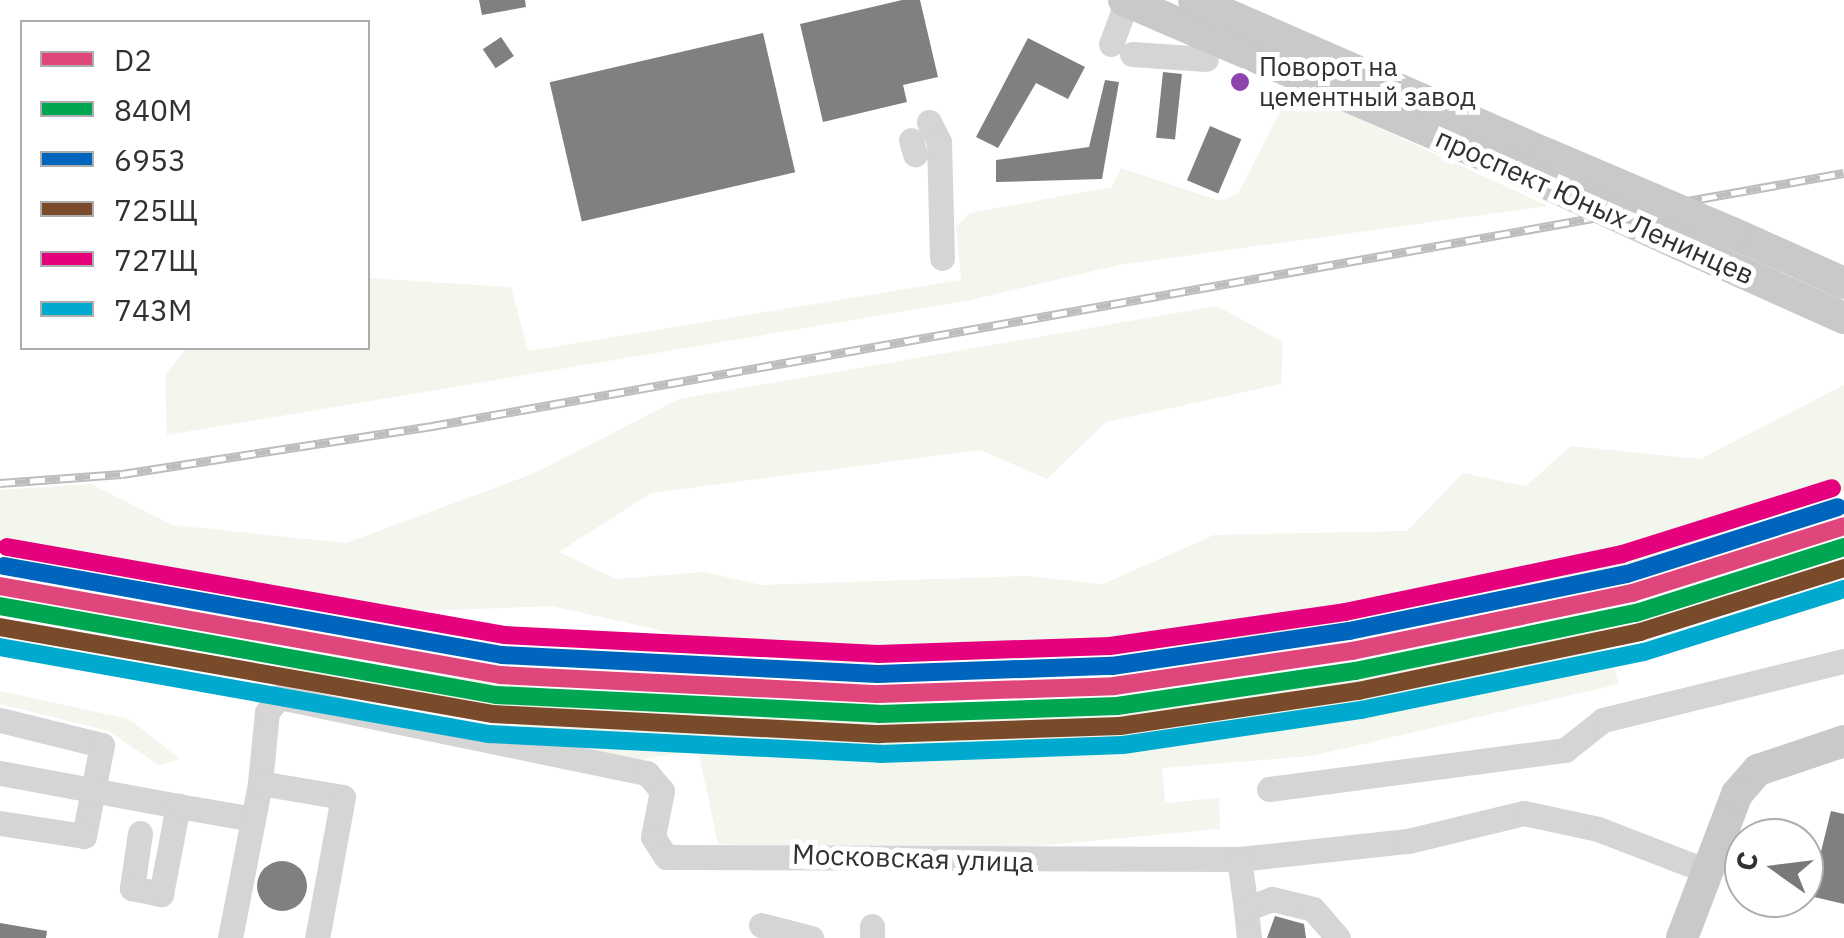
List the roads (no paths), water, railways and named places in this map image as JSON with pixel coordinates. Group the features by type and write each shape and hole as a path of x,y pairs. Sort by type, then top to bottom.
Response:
{"main road":[{"name":"проспект Юных Ленинцев","path":"1126,0 1502,163 1844,318"},
{"name":"проспект Юных Ленинцев","path":"1194,0 1844,283"},
{"path":"1682,938 1736,794 1758,770 1844,741"}],"street":[{"path":"1126,0 1122,49 1206,60"},
{"path":"918,139 953,209 942,258"},
{"path":"1269,790 1565,750 1603,720 1844,661"},
{"name":"Московская улица","path":"260,783 267,712 278,697 647,774 662,790 653,837 666,857 1238,860 1408,841 1524,813 1598,829 1707,872"},
{"path":"0,720 98,738 84,836 0,823"},
{"path":"0,773 253,819"},
{"path":"230,938 260,783 344,797 317,938"},
{"path":"140,833 132,888 161,894 178,806"},
{"path":"1238,860 1248,938"},
{"path":"1246,909 1272,899 1313,909 1338,938"},
{"path":"761,926 812,938"}],"railway":[{"path":"0,483 122,474 432,426 1844,173"}],"place":[{"name":"Поворот на цементный завод","path":"1240,82"}]}
